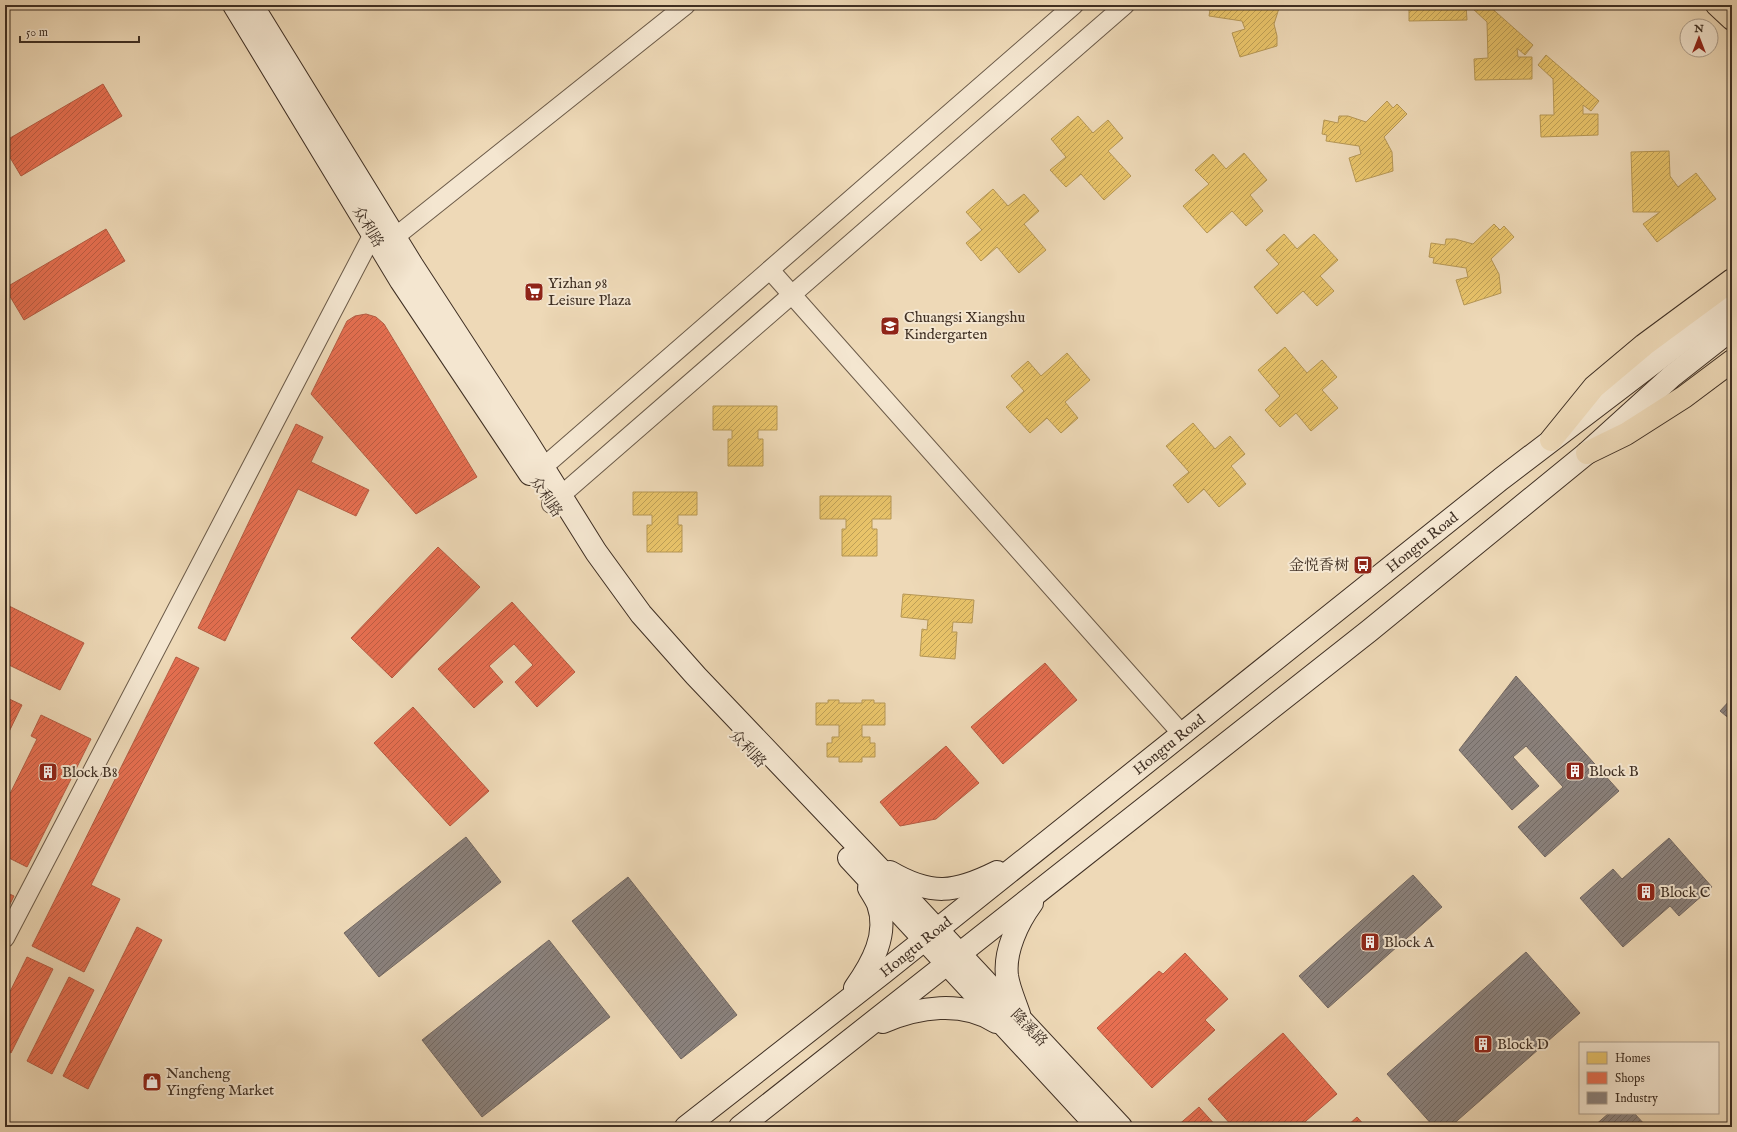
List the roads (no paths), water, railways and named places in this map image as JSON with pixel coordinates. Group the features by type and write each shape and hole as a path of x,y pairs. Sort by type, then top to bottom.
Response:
{"main road":[{"name":"众利路","path":"234,5 383,240"},
{"name":"众利路","path":"252,5 383,240 401,281 538,472 556,500 588,559 654,648 931,935"},
{"path":"1717,5 1732,19"},
{"path":"1551,440 1594,387 1644,345 1732,280"},
{"name":"Hongtu Road","path":"686,1127 931,935 1551,440 1732,303"},
{"path":"740,1127 1369,631 1587,452 1672,376 1732,329"},
{"path":"1587,452 1626,434 1684,397 1732,361"},
{"path":"868,868 928,889 951,889 980,881 1026,858"},
{"path":"842,1005 865,974 876,952 883,928 868,868"},
{"path":"864,1030 900,1014 939,1008 965,1009 1016,1027 1007,974 1008,953 1028,908 1044,887"},
{"name":"隆溪路","path":"931,935 1016,1027 1098,1127"},
{"name":"隆溪路","path":"1016,1027 1121,1127"}],"street":[{"path":"5,938 383,240 686,5"},
{"path":"538,472 1074,5"},
{"path":"556,500 1125,5"},
{"path":"770,270 1182,734"}],"place":[{"name":"Yizhan 98 Leisure Plaza","path":"534,292"},
{"name":"Chuangsi Xiangshu Kindergarten","path":"890,326"},
{"name":"金悦香树","path":"1363,565"},
{"name":"Block B","path":"1575,771"},
{"name":"Block B8","path":"48,772"},
{"name":"Block C","path":"1646,892"},
{"name":"Block A","path":"1370,942"},
{"name":"Block D","path":"1483,1044"},
{"name":"Nancheng Yingfeng Market","path":"152,1082"}]}
